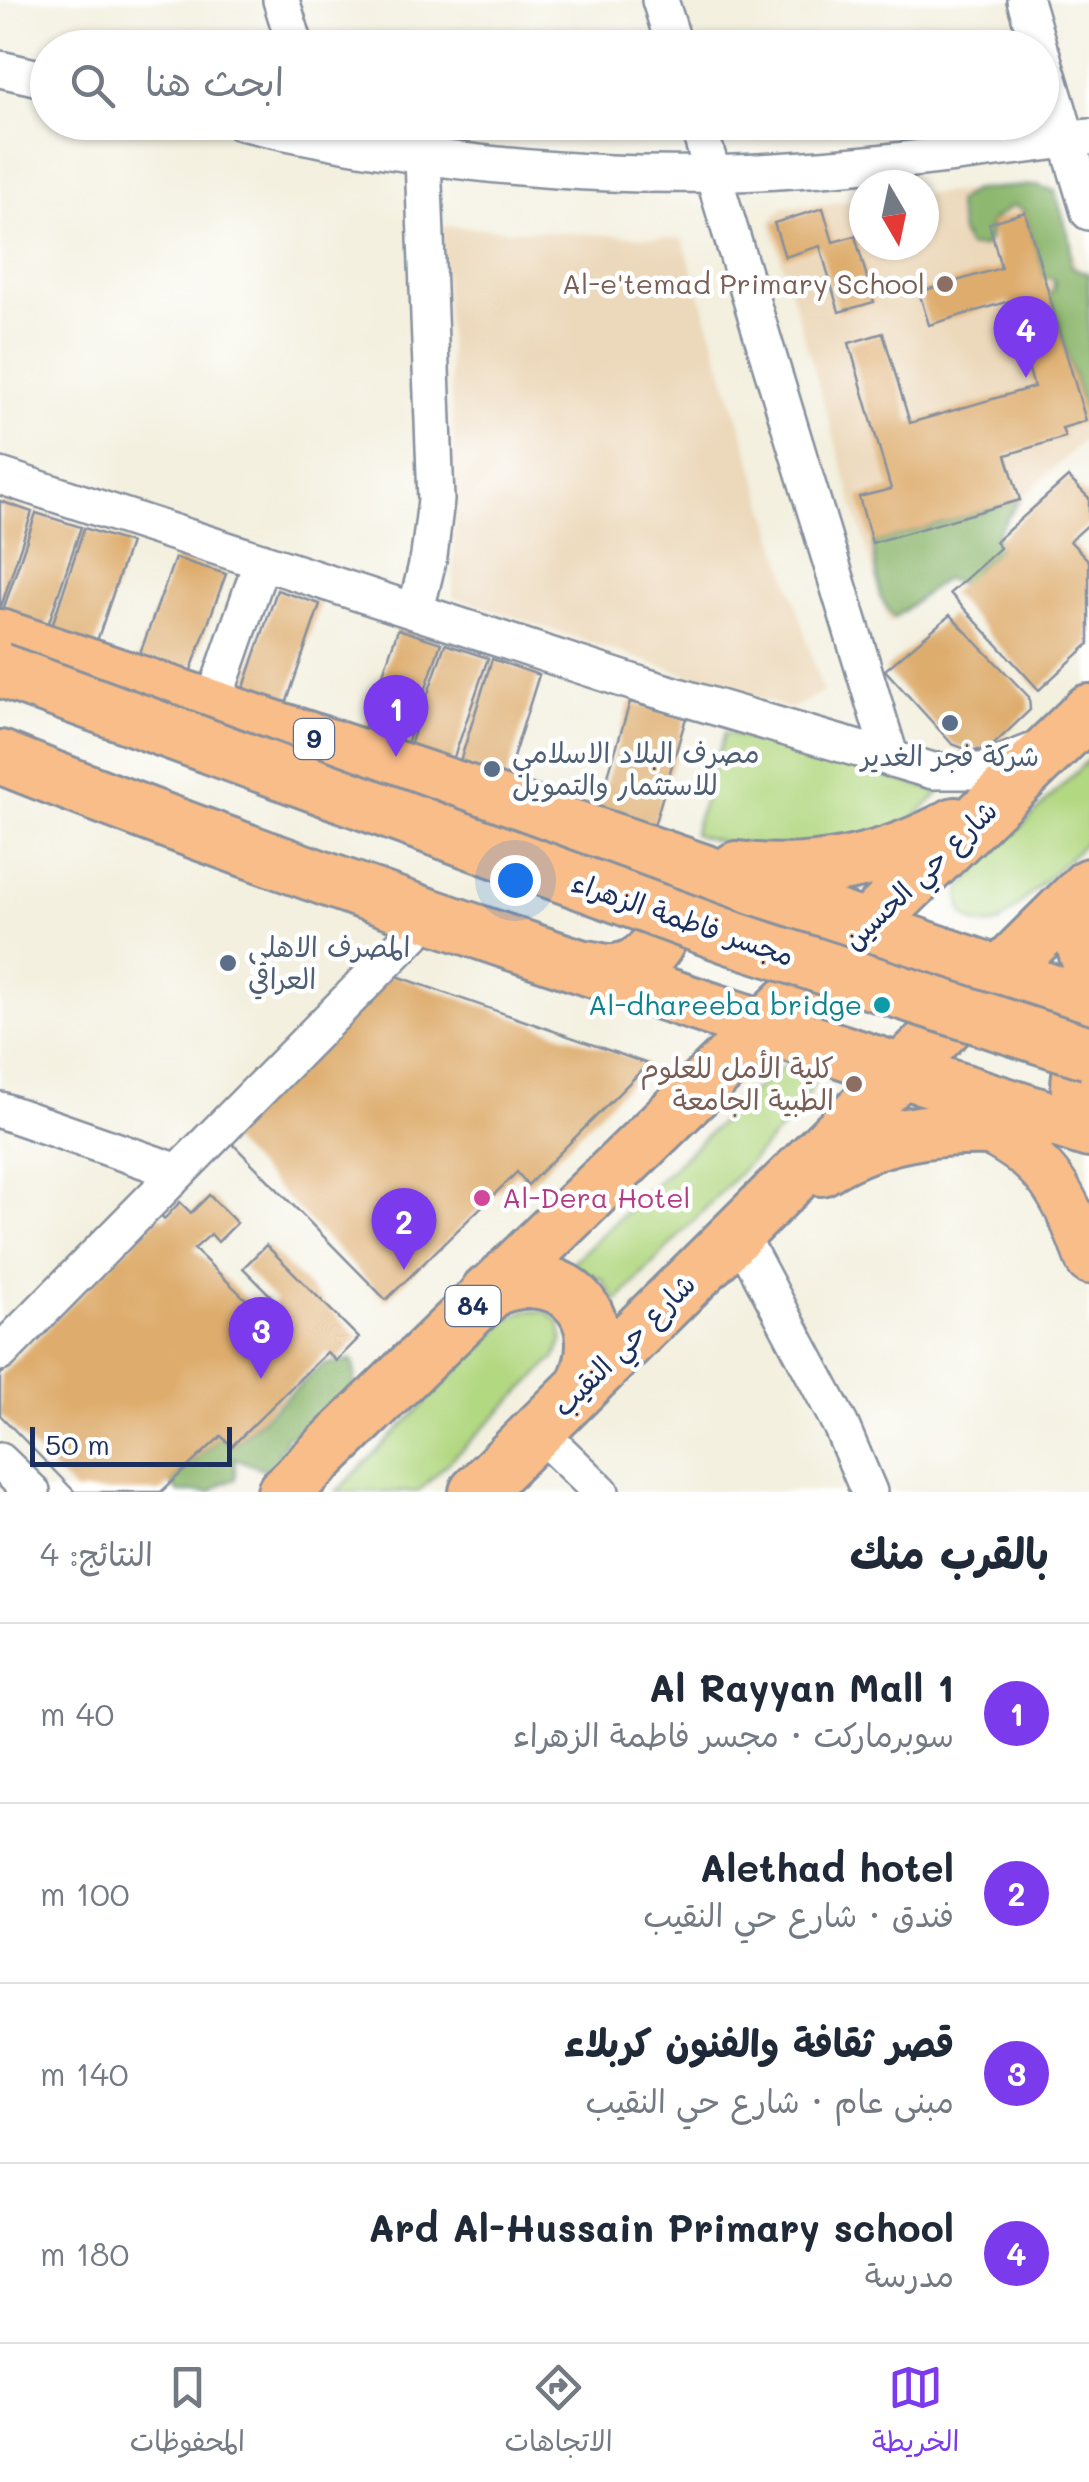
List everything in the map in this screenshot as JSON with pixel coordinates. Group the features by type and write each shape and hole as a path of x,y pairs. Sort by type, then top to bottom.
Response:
{"highway":[{"name":"9","path":"0,636 628,845 734,868 790,871 860,862 916,843 1007,791"},
{"name":"مجسر فاطمة الزهراء","path":"0,670 734,939 1089,1052"},
{"name":"مجسر فاطمة الزهراء","path":"0,704 720,966 1089,1086"},
{"name":"شارع حي الحسين","path":"664,1122 1078,721"},
{"path":"0,758 153,818 431,916 1089,1134"},
{"path":"628,845 1089,1004"},
{"path":"587,967 619,971 634,964 658,942 666,927 668,894 663,879 642,853 628,845"},
{"path":"756,1216 1089,885"},
{"path":"1089,895 1081,936 1089,962"},
{"path":"646,986 681,1024 691,1053 688,1082 664,1122"},
{"path":"1089,1052 1077,1085 1089,1120"},
{"name":"84","path":"284,1492 664,1122"},
{"path":"756,1216 834,1161 880,1140 926,1130 980,1127 1089,1134"},
{"name":"شارع حي النقيب","path":"476,1492 756,1216"},
{"path":"487,1292 509,1282 532,1280 556,1285 575,1298 589,1318 595,1340 593,1364 583,1385"}],"main road":[{"path":"980,1127 1012,1142 1040,1165 1071,1216 1089,1261"}],"street":[{"path":"282,0 291,30"},
{"path":"660,0 669,30"},
{"path":"1025,0 1034,30"},
{"path":"0,69 30,76"},
{"path":"1059,95 1078,139 1089,212"},
{"path":"353,140 423,158 502,167 614,174 712,174 814,168 1078,139"},
{"path":"702,140 890,759"},
{"path":"416,610 429,556 436,500 423,158"},
{"path":"0,476 644,686 948,773 982,771 1024,756 1078,721"},
{"path":"212,705 262,560"},
{"path":"0,785 87,813 153,818"},
{"path":"0,1352 431,916"},
{"path":"0,1110 178,1172"},
{"path":"756,1216 869,1492"},
{"path":"538,1431 601,1492"},
{"path":"0,1461 32,1492"}],"shaded area":[{"path":"1036,185 1050,187 1058,197 1089,313 1089,435 889,624 770,222 783,207 849,201 849,260 939,260 939,193"},
{"path":"442,226 683,239 823,692 790,709 453,597 454,451"}],"green space":[{"path":"1036,185 1055,191 1071,243 1070,266 1089,274 1089,426 1049,295 1054,290 1054,279 1044,277 1025,212 1013,205 989,223 989,240 983,247 968,247 961,233 956,202 973,190"},
{"path":"1020,500 996,534 1000,548 975,570 968,585 944,579 894,618 880,597 873,543"},
{"path":"725,732 940,792 904,823 850,840 768,846 693,834"},
{"path":"1089,759 1089,839 1000,923 981,925 968,918 960,904 962,886"},
{"path":"801,1064 809,1069 814,1080 806,1103 616,1302 603,1280 570,1265 768,1077 786,1065"},
{"path":"527,1310 547,1312 559,1322 563,1340 555,1358 418,1492 336,1492 508,1320"},
{"path":"352,1360 354,1386 347,1400 331,1422 317,1416 299,1433 286,1437 278,1452 286,1462 278,1469 263,1469 234,1458 236,1479 211,1492 179,1492 171,1483 221,1436 232,1446 322,1365"}],"building":[{"path":"823,208 833,242 849,238 849,260 862,260 874,302 839,312 820,246 785,257 774,223"},
{"path":"1025,212 1086,421 1062,428 1065,437 1006,455 1020,500 872,543 859,497 891,489 849,343 883,333 910,423 1034,387 1009,301 929,325 919,292 1001,268 989,223"},
{"path":"1068,477 1089,498 1089,524 1070,541 1089,561 1089,644 1039,690 950,593 1000,548 995,542"},
{"path":"0,501 32,512 1,607 0,607"},
{"path":"36,513 81,527 45,634 0,619"},
{"path":"84,528 130,543 94,650 49,635"},
{"path":"175,558 226,574 187,681 136,664"},
{"path":"277,590 320,604 283,713 240,699"},
{"path":"950,615 1029,697 1030,710 988,750 968,750 952,744 885,670"},
{"path":"398,629 441,643 404,753 361,739"},
{"path":"445,644 488,658 450,769 407,754"},
{"path":"492,659 539,675 505,783 458,768"},
{"path":"630,702 686,718 653,829 597,812"},
{"path":"391,974 648,1064 528,1185 517,1172 386,1300 224,1135"},
{"path":"209,1195 237,1223 218,1242 211,1234 194,1249 262,1315 276,1301 243,1268 266,1245 359,1338 336,1361 327,1352 232,1446 221,1436 161,1492 75,1492 0,1415 0,1375 161,1215 164,1219 180,1202 191,1213"}],"place":[{"name":"Al-e'temad Primary School","path":"945,284"},
{"name":"Ard Al-Hussain Primary school","path":"1026,378"},
{"name":"شركة فجر الغدير","path":"950,723"},
{"name":"Al Rayyan Mall 1","path":"396,757"},
{"name":"مصرف البلاد الاسلامي للاستثمار والتمويل","path":"492,769"},
{"name":"المصرف الاهلي العراقي","path":"228,963"},
{"name":"Al-dhareeba bridge","path":"882,1005"},
{"name":"كلية الأمل للعلوم الطبية الجامعة","path":"854,1084"},
{"name":"Al-Dera Hotel","path":"482,1198"},
{"name":"Alethad hotel","path":"404,1270"},
{"name":"قصر ثقافة والفنون كربلاء","path":"261,1379"}]}
